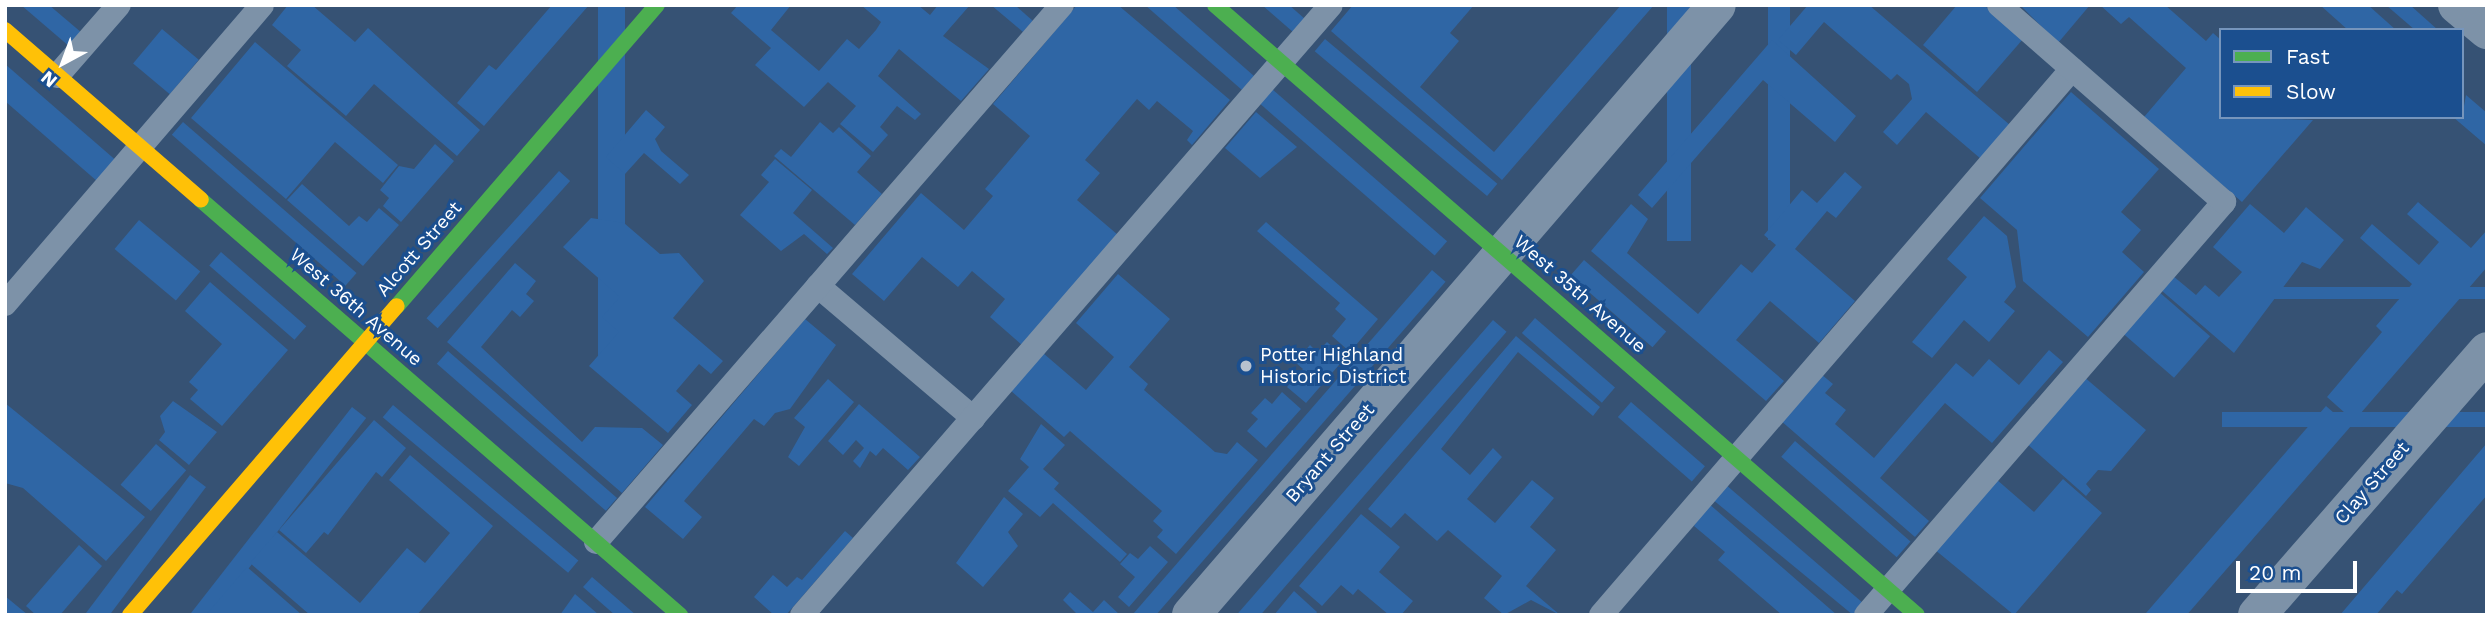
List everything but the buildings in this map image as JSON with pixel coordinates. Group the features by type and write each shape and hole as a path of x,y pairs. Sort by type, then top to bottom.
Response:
{"street":[{"name":"Alcott Street","path":"130,615 657,5"},
{"name":"West 35th Avenue","path":"1215,5 1917,615"},
{"name":"Bryant Street","path":"1191,615 1717,5"},
{"path":"2457,5 2487,30"},
{"name":"West 36th Avenue","path":"5,30 680,615"},
{"name":"Clay Street","path":"2257,615 2487,351"}],"lane":[{"path":"57,76 119,5"},
{"path":"5,303 262,5"},
{"path":"596,542 1062,5"},
{"path":"802,615 1331,5"},
{"path":"1866,615 2224,202 1999,5"},
{"path":"1601,615 2072,69"},
{"path":"818,286 973,418"}],"shaded area":[{"path":"21,5 49,5 82,33 70,47"},
{"path":"288,5 312,5 355,42 368,28 480,130 457,156 374,84 346,116 287,66 301,50 272,25"},
{"path":"552,5 589,5 484,126 457,103 489,65 496,70"},
{"path":"598,5 625,5 625,356 598,356"},
{"path":"738,5 791,5 771,30 819,71 847,39 859,49 876,30 881,22 861,5 918,5 930,15 938,5 970,5 943,36 989,69 961,101 899,49 878,76 921,114 915,120 897,106 880,127 888,135 873,152 840,124 856,106 828,82 804,107 755,65 771,48 731,13"},
{"path":"991,5 1015,5 1033,21 1023,32"},
{"path":"1077,5 1118,5 1230,100 1192,145 1187,140 1193,131 1157,101 1149,110 1137,99 1085,160 1100,173 1077,200 1118,235 1023,346 990,317 1005,299 972,271 958,287 922,257 884,301 852,274 921,193 964,230 993,196 985,189 1030,136 993,104"},
{"path":"1145,5 1173,5 1254,76 1242,90"},
{"path":"1262,5 1289,5 1305,19 1293,32"},
{"path":"1353,5 1474,5 1450,33 1459,41 1420,87 1494,152 1621,5 1654,5 1502,180 1331,31"},
{"path":"1667,5 1691,5 1691,241 1667,241"},
{"path":"1768,5 1790,5 1790,240 1768,240"},
{"path":"1808,5 1869,5 2010,125 1981,159 1926,112 1897,145 1883,132 1912,99 1909,84 1897,74 1891,80 1824,22 1796,55 1778,40"},
{"path":"1957,5 1984,5 2023,39 1977,92 1923,45"},
{"path":"2020,5 2090,5 2058,43"},
{"path":"2100,5 2165,5 2206,41 2213,33 2219,38 2219,119 2313,120 2242,202 2144,117 2186,68 2129,17 2121,24"},
{"path":"2320,5 2368,5 2394,28 2346,28"},
{"path":"2386,5 2410,5 2436,28 2413,28"},
{"path":"162,29 199,60 170,94 133,63"},
{"path":"1325,39 1497,184 1487,196 1315,51"},
{"path":"1772,40 1856,116 1835,142 1763,80 1652,208 1638,195"},
{"path":"255,42 398,165 383,183 335,142 286,199 191,118"},
{"path":"5,64 117,161 98,182 5,101"},
{"path":"1272,89 1447,241 1435,256 1260,103"},
{"path":"2071,92 2159,169 2121,212 2141,230 2122,252 2144,272 2088,337 2023,281 2017,230 1980,198"},
{"path":"2466,95 2487,113 2487,146 2455,119 2464,119"},
{"path":"646,110 665,127 655,139 661,151 689,175 680,184 644,153 625,174 606,157"},
{"path":"1256,112 1297,147 1260,178 1225,148"},
{"path":"183,122 357,273 345,286 172,135"},
{"path":"820,122 833,133 839,127 871,156 857,172 882,194 855,225 774,156 781,149 791,157"},
{"path":"435,144 454,161 401,222 383,206 389,198 380,190 399,166 414,169"},
{"path":"775,159 812,190 793,213 833,248 827,254 804,234 781,251 740,215 769,182 761,175"},
{"path":"559,171 570,181 438,328 427,318"},
{"path":"1845,172 1862,187 1836,218 1827,211 1795,249 1855,301 1819,343 1770,301 1736,340 1784,381 1766,401 1591,251 1631,204 1648,219 1627,253 1698,314 1741,264 1752,273 1776,245 1764,235 1802,190 1817,203"},
{"path":"302,184 349,226 359,216 367,222 379,208 399,225 363,266 287,200"},
{"path":"2418,202 2471,248 2487,230 2487,267 2354,421 2327,397 2382,332 2376,326 2412,284 2360,238 2372,224 2419,265 2439,242 2407,214"},
{"path":"2250,204 2284,233 2306,207 2344,240 2320,269 2302,262 2234,353 2161,290 2173,276 2196,295 2205,285 2219,297 2242,272 2213,247"},
{"path":"1984,216 2007,236 2016,287 2004,302 2015,311 1989,342 1964,320 1932,358 1912,342 1967,277 1947,259"},
{"path":"591,218 624,223 660,254 679,253 704,281 673,318 723,361 711,374 699,364 676,391 692,405 668,433 589,366 619,332 602,317 620,297 563,247"},
{"path":"139,220 200,271 176,301 115,249"},
{"path":"1266,222 1378,319 1350,352 1332,336 1346,319 1335,309 1340,303 1257,231"},
{"path":"221,252 306,326 294,340 209,266"},
{"path":"1584,260 1666,332 1652,347 1570,276"},
{"path":"515,263 536,281 526,294 534,301 520,317 512,310 481,347 582,442 595,427 642,428 663,445 622,493 447,342"},
{"path":"1432,270 1446,282 1156,615 1132,615"},
{"path":"1118,274 1170,319 1129,367 1148,384 1144,390 1215,452 1227,454 1237,442 1258,460 1176,554 1157,537 1163,530 1153,521 1162,511 1070,431 1064,437 1010,390 1043,353 1086,390 1114,357 1076,323"},
{"path":"210,282 288,350 222,426 190,399 198,390 189,382 222,344 185,311"},
{"path":"2272,287 2487,287 2487,299 2272,299"},
{"path":"2158,291 2210,336 2174,378 2122,333"},
{"path":"1535,318 1615,388 1602,403 1522,333"},
{"path":"805,319 836,345 790,409 775,413 764,426 754,419 684,501 702,517 683,539 645,507"},
{"path":"1493,320 1507,332 1260,615 1238,614"},
{"path":"1516,336 1600,407 1593,416 1518,352 1441,449 1470,475 1493,448 1502,457 1467,499 1495,523 1532,480 1554,498 1530,527 1556,550 1526,586 1560,615 1531,600 1504,615 1484,598 1502,576 1448,530 1437,541 1405,513 1391,528 1368,509"},
{"path":"1327,342 1345,358 1306,403 1287,387 1303,369 1295,362 1310,345 1317,352"},
{"path":"2049,350 2063,362 1992,443 1945,403 1880,478 1929,521 1915,537 1780,420 1821,374 1833,384 1825,393 1846,410 1835,424 1874,458 1956,363 1973,377 1989,359 2019,385"},
{"path":"448,351 617,498 606,511 437,364"},
{"path":"2083,376 2146,430 2111,471 2098,470 2086,484 2091,490 2086,496 2026,443"},
{"path":"828,379 854,402 799,466 788,457 805,427 794,418"},
{"path":"1282,392 1301,409 1266,448 1247,431 1258,419 1251,413 1265,398 1272,404"},
{"path":"173,401 217,432 189,465 159,440 165,432 160,416"},
{"path":"1631,402 1705,466 1692,481 1618,417"},
{"path":"5,403 145,517 106,561 23,488 5,483"},
{"path":"859,404 920,457 908,470 883,448 876,456 870,451 860,468 853,461 864,448 856,440 843,455 828,441"},
{"path":"393,405 578,561 568,573 383,417"},
{"path":"2326,406 2350,427 2187,615 2145,614"},
{"path":"352,407 366,418 212,615 189,615"},
{"path":"2222,412 2487,412 2487,427 2222,427"},
{"path":"374,420 406,448 382,477 376,472 328,535 324,532 306,553 279,530"},
{"path":"1041,424 1065,445 1043,469 1059,483 1054,489 1127,554 1120,562 1053,503 1040,517 1008,491 1029,467 1020,459"},
{"path":"1795,441 1910,541 1897,557 1781,457"},
{"path":"2487,443 2487,495 2402,594 2397,590 2376,615 2340,615"},
{"path":"156,444 186,470 151,511 121,485"},
{"path":"410,455 493,526 417,615 310,615 250,563 277,532 360,603 407,548 425,563 450,533 389,480"},
{"path":"190,475 206,487 110,615 85,615"},
{"path":"1996,479 2034,512 2063,479 2102,513 2014,615 1934,549"},
{"path":"1725,484 1863,603 1853,615 1712,499"},
{"path":"1004,497 1023,514 1008,532 1018,546 983,587 956,563"},
{"path":"1708,503 1837,615 1782,615 1718,560 1725,552 1694,526"},
{"path":"1361,514 1400,547 1379,572 1413,601 1401,615 1389,615 1358,589 1353,595 1341,585 1322,606 1299,586"},
{"path":"845,531 853,538 786,615 774,615 754,597 773,575 787,587 797,577 802,580"},
{"path":"79,545 102,566 60,615 36,615 26,606"},
{"path":"1150,546 1168,562 1129,607 1118,597 1135,577 1120,564 1130,553 1138,559"},
{"path":"247,567 302,615 206,615"},
{"path":"592,577 636,615 615,615 583,587"},
{"path":"1294,591 1317,612 1315,615 1274,615"},
{"path":"1070,592 1093,612 1104,600 1120,615 1078,615 1063,600"},
{"path":"575,594 599,615 560,615"},
{"path":"5,596 28,615 5,615"}],"traffic: fast":[{"path":"397,306 657,5"},
{"path":"1215,5 1917,615"},
{"path":"201,200 680,615"}],"traffic: slow":[{"path":"5,30 201,200"},
{"path":"130,615 397,306"}],"place":[{"name":"Potter Highland Historic District","path":"1246,366"}]}
